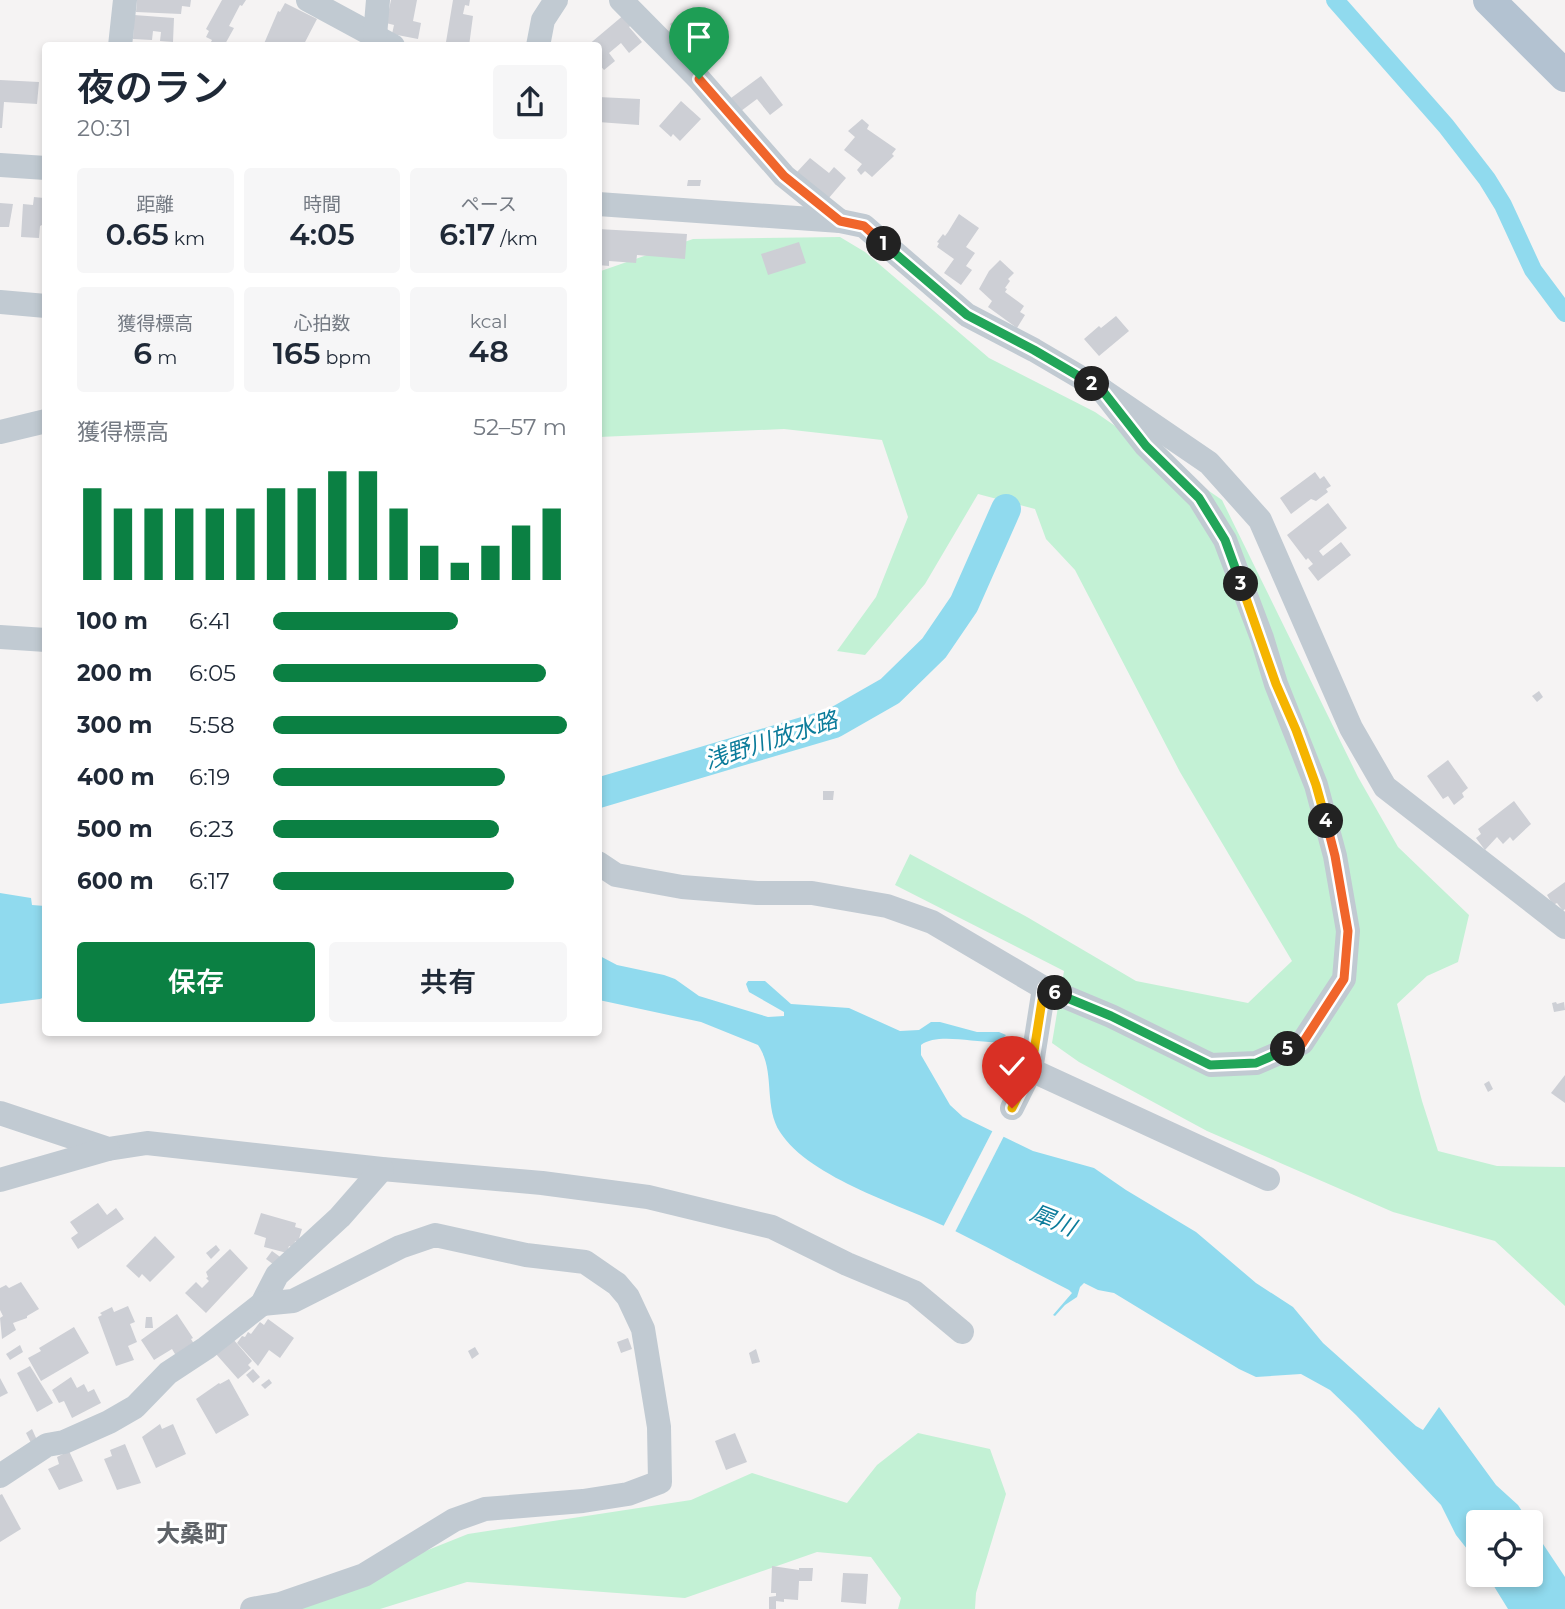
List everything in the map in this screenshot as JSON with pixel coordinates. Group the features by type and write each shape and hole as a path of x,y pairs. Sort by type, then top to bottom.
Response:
{"main road":[{"path":"1489,0 1565,76"}],"street":[{"path":"121,42 125,0"},
{"path":"308,0 384,41"},
{"path":"378,0 384,41"},
{"path":"539,42 543,20 556,0"},
{"path":"621,0 699,79 784,176 840,221"},
{"path":"0,165 42,168"},
{"path":"602,204 840,221 864,226 967,315 1102,390 1209,463 1260,520 1351,728 1385,787 1565,927"},
{"path":"0,302 42,306"},
{"path":"602,866 616,875 682,887 757,893 812,893 887,906 932,922 1044,988 1111,1016 1210,1065 1256,1063 1302,1044 1344,979 1348,931 1332,844 1312,774 1276,684 1262,638 1225,540 1199,498 1146,446 1102,390"},
{"path":"0,432 42,422"},
{"path":"0,637 42,640"},
{"path":"1012,1108 1031,1070 1044,988"},
{"path":"1031,1070 1268,1179"},
{"path":"0,1113 108,1149"},
{"path":"0,1180 108,1149 147,1143 382,1169 542,1183 648,1197 772,1227 847,1264 914,1292 962,1332"},
{"path":"0,1476 47,1445 76,1437 135,1407 168,1373 206,1348 262,1304 277,1275 340,1217 382,1169"},
{"path":"252,1609 280,1604 364,1575 454,1520 485,1509 628,1494 660,1482 659,1427 643,1329 628,1297 617,1284 585,1262 526,1255 435,1235 400,1247 293,1301 262,1304"}],"green space":[{"path":"840,237 865,252 989,358 1095,412 1222,500 1358,777 1398,847 1469,915 1458,962 1427,976 1397,1004 1438,1151 1497,1166 1565,1167 1565,1306 1495,1241 1393,1212 1207,1131 1079,1062 1052,1043 1064,971 895,885 910,854 1027,917 1136,981 1248,1003 1292,961 1180,772 1075,570 1046,539 1035,509 978,494 925,584 865,655 837,651 876,597 908,517 882,440 784,429 602,437 602,271 693,239"},
{"path":"918,1433 990,1449 1006,1494 976,1593 975,1609 898,1609 901,1598 871,1557 817,1552 685,1598 467,1582 380,1609 280,1609 468,1534 691,1500 752,1473 847,1503 877,1465"}],"water":[{"path":"0,893 31,898 32,905 42,906 42,998 0,1004"},
{"name":"犀川","path":"602,957 617,965 664,975 675,979 699,996 768,1017 784,1016 784,1012 749,992 746,984 748,981 765,981 791,1004 849,1008 900,1031 919,1030 931,1022 940,1022 977,1032 999,1032 1006,1035 1000,1042 937,1039 921,1045 921,1055 950,1105 963,1117 1033,1151 1094,1168 1196,1232 1256,1283 1293,1307 1323,1343 1416,1426 1423,1430 1439,1407 1496,1485 1521,1510 1466,1510 1466,1548 1456,1535 1441,1505 1330,1390 1301,1374 1256,1377 1114,1293 1098,1290 1084,1283 1077,1297 1053,1315 1072,1293 1069,1290 955,1231 860,1190 813,1164 794,1149 775,1122 767,1066 758,1045 701,1022 602,1001"},
{"path":"1543,1544 1565,1577 1565,1609 1508,1609 1494,1587 1543,1587"}],"pier":[{"path":"994,1128 1005,1134 954,1234 942,1229"}],"building":[{"path":"137,0 191,0 190,7 182,6 181,14 136,12"},
{"path":"222,0 246,0 240,5 229,26 234,28 226,42 211,42 212,40 206,37 209,31 206,29"},
{"path":"391,0 417,0 413,21 421,23 418,39 392,34 394,25 386,23"},
{"path":"453,0 470,0 469,6 465,5 463,14 473,16 470,42 446,42"},
{"path":"285,3 317,19 305,42 265,42 278,11 280,12"},
{"path":"692,9 713,35 702,45 701,43 691,49 670,24"},
{"path":"625,14 633,24 629,27 642,42 629,53 621,43 609,53 615,61 604,70 602,42 592,42"},
{"path":"134,15 174,18 173,42 160,41 161,32 153,31 152,40 133,39"},
{"path":"761,76 783,105 770,115 757,99 741,111 731,98"},
{"path":"0,80 39,82 37,104 4,102 2,128 0,128"},
{"path":"602,97 640,99 639,125 602,122"},
{"path":"681,101 701,119 680,141 659,126"},
{"path":"862,119 869,125 867,129 896,149 892,154 894,156 872,177 865,171 861,175 857,170 862,164 844,150 855,137 848,131"},
{"path":"810,158 829,173 834,167 846,178 828,199 797,172"},
{"path":"688,180 701,180 700,186 687,186"},
{"path":"34,197 42,198 39,238 21,237 23,204 33,205"},
{"path":"0,203 13,204 9,227 0,227"},
{"path":"959,214 979,228 966,247 975,253 966,266 972,270 961,285 944,273 954,259 937,247 937,242 943,234 945,236"},
{"path":"602,229 687,234 685,259 637,255 636,263 609,261 609,266 602,265"},
{"path":"799,242 806,263 768,275 761,254"},
{"path":"1000,260 1014,273 1008,279 1010,281 1005,292 1024,306 1020,312 1025,315 1017,328 988,307 992,301 979,289 989,271"},
{"path":"1116,316 1129,331 1099,356 1084,339"},
{"path":"1315,472 1320,479 1324,476 1331,486 1326,489 1328,492 1316,501 1311,499 1291,514 1280,498"},
{"path":"1328,503 1347,528 1319,551 1323,556 1341,542 1351,555 1318,581 1308,568 1313,564 1308,558 1306,560 1287,535"},
{"path":"1539,691 1543,697 1537,702 1532,696"},
{"path":"1448,760 1468,788 1462,793 1464,797 1454,805 1448,796 1443,799 1427,776"},
{"path":"823,791 834,791 833,800 823,800"},
{"path":"1514,801 1531,824 1513,841 1510,837 1503,844 1497,837 1485,850 1476,838 1481,834 1478,829"},
{"path":"1565,882 1563,911 1557,903 1553,905 1547,895"},
{"path":"1564,1002 1565,1010 1554,1012 1552,1003"},
{"path":"1565,1075 1565,1103 1551,1093"},
{"path":"1489,1081 1493,1089 1488,1092 1484,1084"},
{"path":"98,1203 107,1215 116,1208 124,1219 78,1249 71,1238 78,1233 70,1222"},
{"path":"261,1213 296,1223 295,1227 302,1229 294,1248 289,1246 287,1253 264,1247 266,1238 254,1234"},
{"path":"155,1236 175,1257 150,1282 142,1274 139,1278 126,1266"},
{"path":"216,1245 220,1250 211,1259 206,1253"},
{"path":"230,1249 248,1268 206,1313 185,1293 196,1282 202,1288 209,1281 206,1272"},
{"path":"272,1251 283,1259 277,1267 266,1259"},
{"path":"21,1282 39,1309 27,1318 13,1323 16,1330 2,1339 0,1288 6,1285 9,1288"},
{"path":"128,1306 135,1322 130,1324 137,1342 128,1346 134,1360 116,1366 98,1317 112,1307 114,1312"},
{"path":"177,1314 196,1347 178,1359 172,1349 154,1360 141,1340"},
{"path":"146,1317 152,1317 153,1328 145,1328"},
{"path":"268,1319 294,1338 280,1358 269,1350 258,1366 237,1343 248,1332 251,1334 260,1322 264,1325"},
{"path":"74,1327 89,1353 41,1381 28,1358 41,1351 39,1348"},
{"path":"628,1338 632,1349 621,1353 617,1342"},
{"path":"233,1339 252,1361 248,1365 251,1368 238,1379 216,1354"},
{"path":"20,1345 23,1352 10,1360 6,1354"},
{"path":"475,1347 479,1354 472,1359 468,1351"},
{"path":"756,1349 760,1362 752,1364 749,1353"},
{"path":"30,1366 53,1403 37,1412 17,1373"},
{"path":"253,1369 260,1377 253,1383 246,1375"},
{"path":"71,1377 77,1388 84,1384 88,1392 94,1389 101,1403 72,1418 64,1401 59,1403 52,1390"},
{"path":"0,1378 8,1393 0,1397"},
{"path":"229,1379 249,1415 216,1434 196,1399"},
{"path":"269,1379 272,1383 265,1389 261,1385"},
{"path":"160,1424 162,1429 173,1424 186,1454 156,1468 142,1437"},
{"path":"32,1429 37,1440 31,1443 26,1433"},
{"path":"735,1433 747,1462 726,1470 715,1441"},
{"path":"125,1444 141,1483 117,1490 104,1459 112,1456 110,1450"},
{"path":"69,1451 83,1481 59,1490 48,1469 59,1464 57,1457"},
{"path":"2,1494 21,1529 0,1542 0,1495"},
{"path":"772,1566 799,1570 813,1568 812,1581 799,1581 798,1600 776,1601 776,1609 769,1609 769,1597 776,1596 776,1593 771,1593"},
{"path":"843,1573 868,1574 866,1604 841,1602"}],"waterway":[{"path":"1335,0 1446,126 1487,179 1503,205 1533,270 1565,313"},
{"name":"浅野川放水路","path":"602,792 834,723 890,691 934,648 964,604 1006,509"}],"district":[{"name":"大桑町","path":"192,1533"}],"route":[{"path":"699,79 784,176 840,221 864,226 967,315 1102,390 1146,446 1199,498 1225,540 1262,638 1276,684 1316,785 1335,856 1348,931 1344,979 1302,1044 1256,1063 1210,1065 1111,1016 1044,988 1031,1070 1012,1108"}]}
